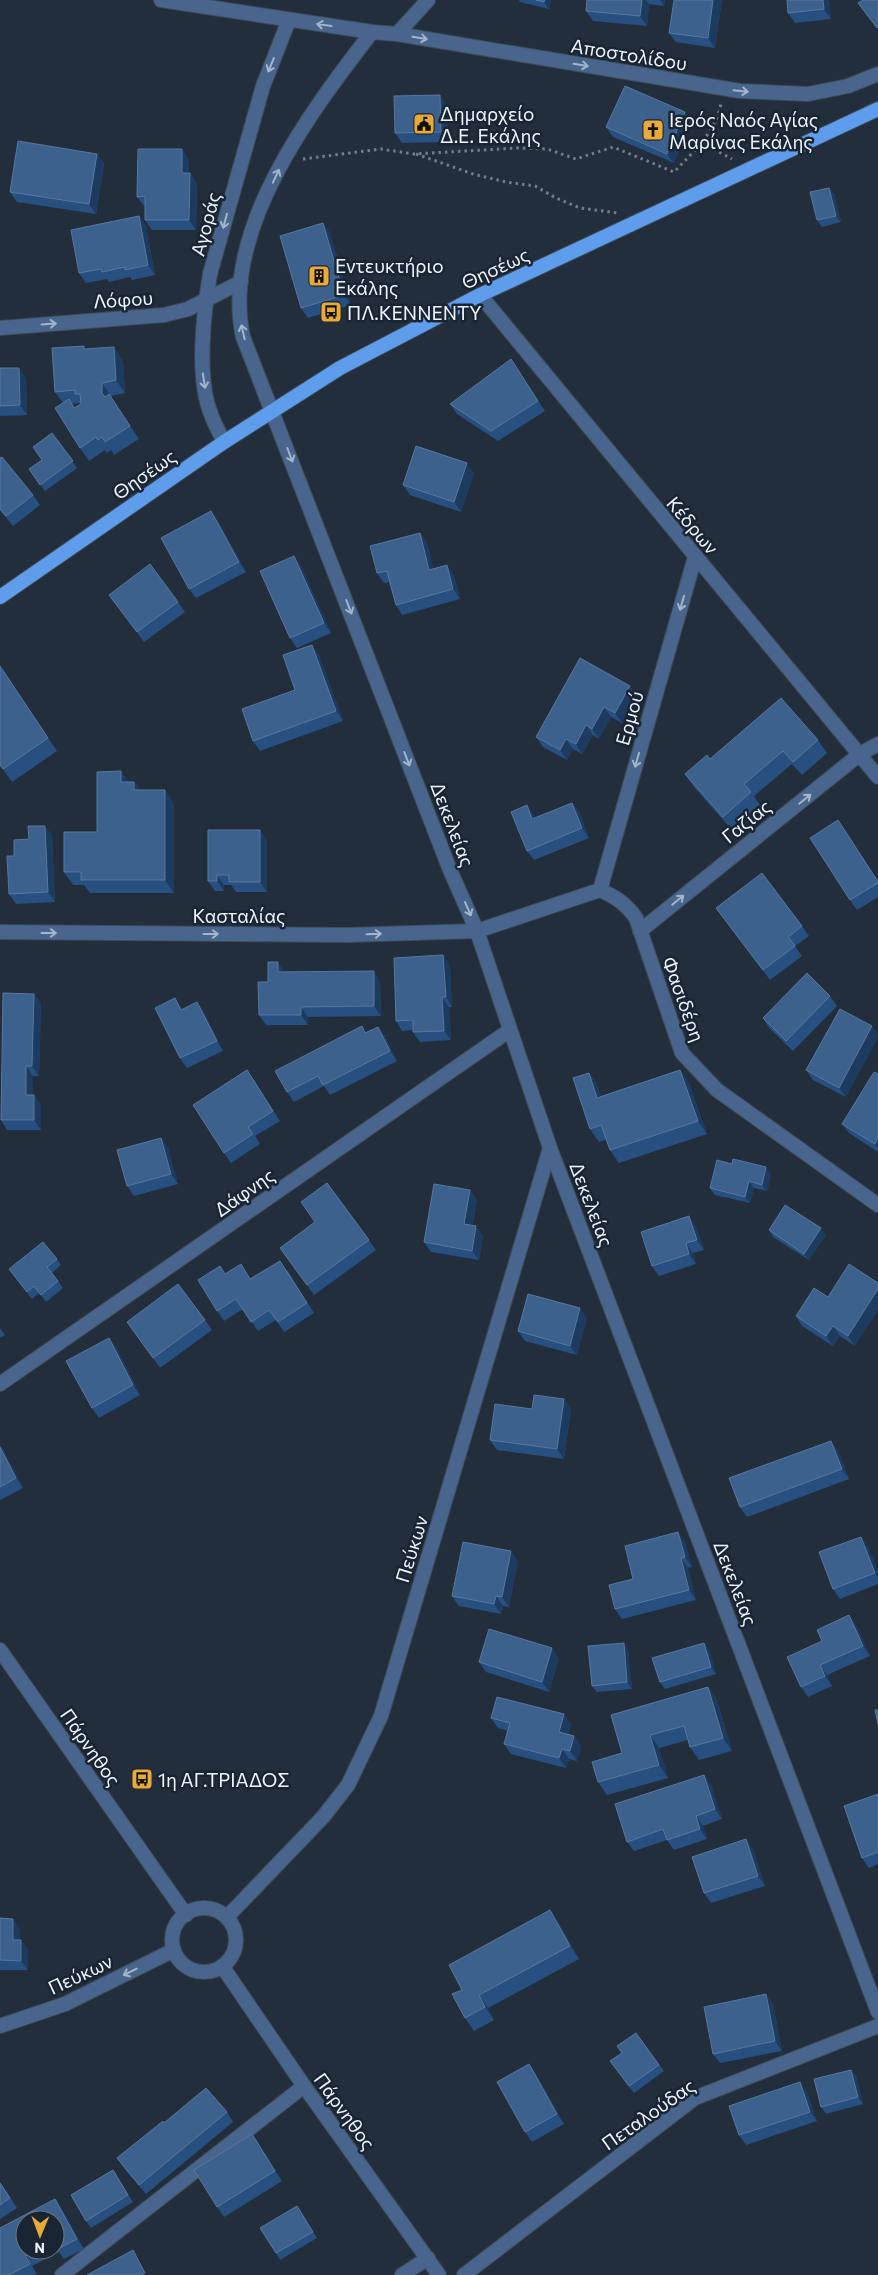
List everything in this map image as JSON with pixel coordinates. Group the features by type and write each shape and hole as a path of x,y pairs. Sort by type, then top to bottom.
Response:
{"main road":[{"name":"Θησέως","path":"0,597 224,442 272,410 353,361 480,295 878,110"}],"street":[{"name":"Αποστολίδου","path":"161,0 238,6 288,20 398,34 740,91 808,94 848,86 878,74"},
{"path":"398,34 428,0"},
{"name":"Αγοράς","path":"224,442 210,413 203,374 205,301 210,274 263,86 288,20"},
{"path":"272,410 243,337 240,311 241,282 246,256 256,220 282,163 316,107 372,32"},
{"name":"Λόφου","path":"0,328 164,315 188,309 241,282"},
{"name":"Κέδρων","path":"480,295 878,778"},
{"name":"Δεκελείας","path":"272,410 450,870 477,931 550,1148 878,2012"},
{"name":"Ερμού","path":"600,890 695,556"},
{"name":"Γαζίας","path":"640,931 860,754 878,744"},
{"path":"477,931 600,890"},
{"name":"Φασιδέρη","path":"600,890 618,898 636,918 682,1054 717,1090 878,1205"},
{"name":"Κασταλίας","path":"0,932 348,935 477,931"},
{"name":"Δάφνης","path":"0,1384 510,1030"},
{"name":"Πεύκων","path":"227,1917 323,1817 348,1785 381,1716 550,1148"},
{"name":"Πάρνηθος","path":"0,1650 186,1915"},
{"path":"209,1908 227,1917 235,1932 236,1945 231,1957 222,1966 209,1971 194,1970 181,1963 174,1950 173,1930 178,1921 196,1909 209,1908"},
{"name":"Πεύκων","path":"0,2026 65,2004 174,1950"},
{"name":"Πάρνηθος","path":"222,1966 304,2086 439,2275"},
{"name":"Πεταλούδας","path":"464,2275 695,2098 878,2026"},
{"path":"62,2275 304,2086"},
{"path":"402,2275 428,2258"}],"path":[{"path":"414,154 548,148 576,159 614,147 674,172 702,143 719,118 722,100"},
{"path":"702,143 726,156"},
{"path":"282,163 381,149 414,154 473,174 534,186 580,208 613,211 639,221"}],"building":[{"path":"587,0 642,0 640,16 586,11"},
{"path":"674,0 713,0 708,38 669,33"},
{"path":"787,0 823,0 824,9 788,13"},
{"path":"863,0 878,0 877,28 858,3"},
{"name":"Ιερός Ναός Αγίας Μαρίνας Εκάλης","path":"625,86 685,112 667,154 606,127"},
{"name":"Δημαρχείο Δ.Ε. Εκάλης","path":"440,95 441,132 395,133 394,96"},
{"path":"18,141 97,154 89,204 10,192"},
{"path":"138,149 182,149 182,173 190,173 189,220 145,220 145,196 137,197"},
{"path":"829,188 836,216 817,220 810,192"},
{"path":"139,216 148,265 125,270 125,267 102,272 101,269 79,273 71,230"},
{"name":"Εντευκτήριο Εκάλης","path":"323,223 344,295 301,308 280,236"},
{"path":"84,346 84,349 114,347 116,380 102,383 102,393 105,397 109,394 130,426 105,442 102,437 98,440 96,437 80,448 55,408 69,399 74,408 81,404 80,394 75,394 75,390 55,392 52,348"},
{"path":"511,359 538,401 491,431 450,404"},
{"path":"0,368 19,368 20,405 0,406"},
{"path":"52,433 73,461 40,485 29,469 42,460 33,447"},
{"path":"416,446 467,463 454,502 403,485"},
{"path":"2,457 33,495 6,516 0,509 0,458"},
{"path":"211,511 239,562 189,589 161,538"},
{"path":"420,533 429,570 447,565 453,589 396,605 387,571 377,573 370,546"},
{"path":"294,556 324,623 290,638 260,571"},
{"path":"150,564 178,602 137,632 109,595"},
{"path":"312,645 336,711 253,741 242,709 295,690 283,655"},
{"path":"580,658 630,686 615,713 604,707 592,729 586,725 576,744 566,739 560,750 536,737"},
{"path":"0,666 48,738 3,769 0,765"},
{"path":"781,698 818,740 793,762 783,751 744,784 751,792 723,817 685,774 707,755 710,759"},
{"path":"121,771 121,782 134,782 134,790 165,790 165,880 81,880 81,872 64,872 64,832 97,832 97,772"},
{"path":"572,803 582,828 527,851 511,812 527,805 532,819"},
{"path":"838,820 878,882 850,900 810,838"},
{"path":"28,826 45,826 48,892 9,894 7,856 14,856 14,840 29,839"},
{"path":"208,830 260,830 260,882 229,882 229,875 217,875 217,881 208,881"},
{"path":"762,873 802,926 788,937 795,946 763,970 716,908"},
{"path":"443,955 446,997 442,997 444,1031 413,1032 413,1020 396,1021 394,958"},
{"path":"268,962 278,962 278,972 374,971 374,1006 301,1007 301,1015 259,1015 258,982 268,982"},
{"path":"807,973 830,996 786,1041 763,1018"},
{"path":"3,993 34,994 32,1066 26,1066 26,1095 34,1095 34,1120 1,1120"},
{"path":"175,998 181,1010 197,1002 217,1041 180,1058 155,1008"},
{"path":"840,1009 872,1026 839,1088 806,1070"},
{"path":"362,1026 365,1033 378,1027 390,1051 323,1085 318,1076 287,1092 275,1071"},
{"path":"247,1070 273,1111 248,1127 253,1134 224,1153 193,1105"},
{"path":"680,1070 698,1121 610,1150 601,1125 590,1129 573,1078 589,1073 597,1098"},
{"path":"874,1072 878,1074 878,1138 875,1144 842,1124"},
{"path":"161,1138 171,1174 127,1186 117,1150"},
{"path":"733,1159 766,1167 762,1185 749,1181 745,1197 710,1188 717,1160 732,1164"},
{"path":"327,1183 369,1240 307,1285 280,1248 315,1222 301,1202"},
{"path":"434,1184 470,1190 464,1224 476,1226 472,1251 424,1242"},
{"path":"785,1205 821,1228 804,1254 769,1230"},
{"path":"689,1216 697,1240 686,1243 689,1254 652,1266 641,1232"},
{"path":"43,1242 57,1259 47,1267 58,1281 41,1295 34,1286 27,1292 9,1269"},
{"path":"280,1261 307,1303 278,1322 269,1310 251,1322 236,1299 217,1311 198,1280 220,1266 225,1274 241,1264 250,1279"},
{"path":"849,1264 878,1283 878,1289 848,1336 833,1326 826,1336 796,1316 814,1288 828,1297"},
{"path":"178,1284 205,1320 153,1358 127,1322"},
{"path":"528,1294 580,1308 570,1346 518,1331"},
{"path":"109,1338 133,1385 92,1408 66,1361"},
{"path":"534,1395 564,1399 557,1449 490,1440 495,1404 532,1409"},
{"path":"831,1441 842,1469 740,1507 729,1478"},
{"path":"0,1447 16,1478 0,1487"},
{"path":"678,1532 685,1557 681,1558 689,1590 615,1609 609,1585 633,1579 625,1546"},
{"path":"861,1537 875,1573 833,1589 819,1552"},
{"path":"463,1542 511,1551 502,1597 496,1596 494,1604 452,1596"},
{"path":"849,1615 863,1646 820,1665 825,1676 801,1687 787,1657 822,1641 817,1630"},
{"path":"489,1629 552,1648 542,1682 479,1662"},
{"path":"624,1643 627,1682 592,1686 588,1646"},
{"path":"704,1643 711,1667 660,1682 652,1658"},
{"path":"708,1687 723,1738 690,1747 684,1726 650,1735 659,1765 598,1782 592,1762 622,1753 611,1715"},
{"path":"497,1697 564,1714 559,1732 574,1736 570,1751 562,1749 559,1758 504,1744 510,1723 491,1718"},
{"path":"875,1710 878,1710 878,1724"},
{"path":"704,1775 715,1809 696,1816 700,1829 667,1840 663,1829 627,1842 615,1804"},
{"path":"878,1794 878,1852 862,1858 844,1806"},
{"path":"746,1839 758,1876 704,1893 692,1857"},
{"path":"550,1910 570,1946 479,1995 485,2007 465,2018 452,1994 462,1990 449,1965"},
{"path":"0,1918 13,1919 13,1940 21,1940 21,1961 0,1960"},
{"path":"766,1994 775,2041 713,2054 704,2007"},
{"path":"636,2033 659,2065 629,2086 610,2061 622,2053 617,2046"},
{"path":"529,2064 557,2114 525,2132 497,2082"},
{"path":"851,2070 858,2097 821,2107 814,2079"},
{"path":"800,2082 810,2112 739,2135 729,2106"},
{"path":"206,2088 227,2112 139,2185 117,2158 163,2121 164,2123"},
{"path":"252,2134 275,2171 217,2207 194,2170"},
{"path":"113,2170 128,2195 86,2221 71,2195"},
{"path":"0,2183 10,2198 0,2205"},
{"path":"55,2199 61,2210 34,2210"},
{"path":"297,2206 313,2232 276,2253 260,2228"},
{"path":"65,2217 77,2239 65,2245"},
{"path":"15,2220 15,2260 28,2260 30,2264 9,2275 0,2275 0,2228"},
{"path":"133,2250 145,2273 142,2275 87,2275"}],"place":[{"name":"Δημαρχείο Δ.Ε. Εκάλης","path":"424,124"},
{"name":"Ιερός Ναός Αγίας Μαρίνας Εκάλης","path":"653,130"},
{"name":"Εντευκτήριο Εκάλης","path":"319,276"},
{"name":"ΠΛ.ΚΕΝΝΕΝΤΥ","path":"331,312"},
{"name":"1η ΑΓ.ΤΡΙΑΔΟΣ","path":"142,1779"}]}
